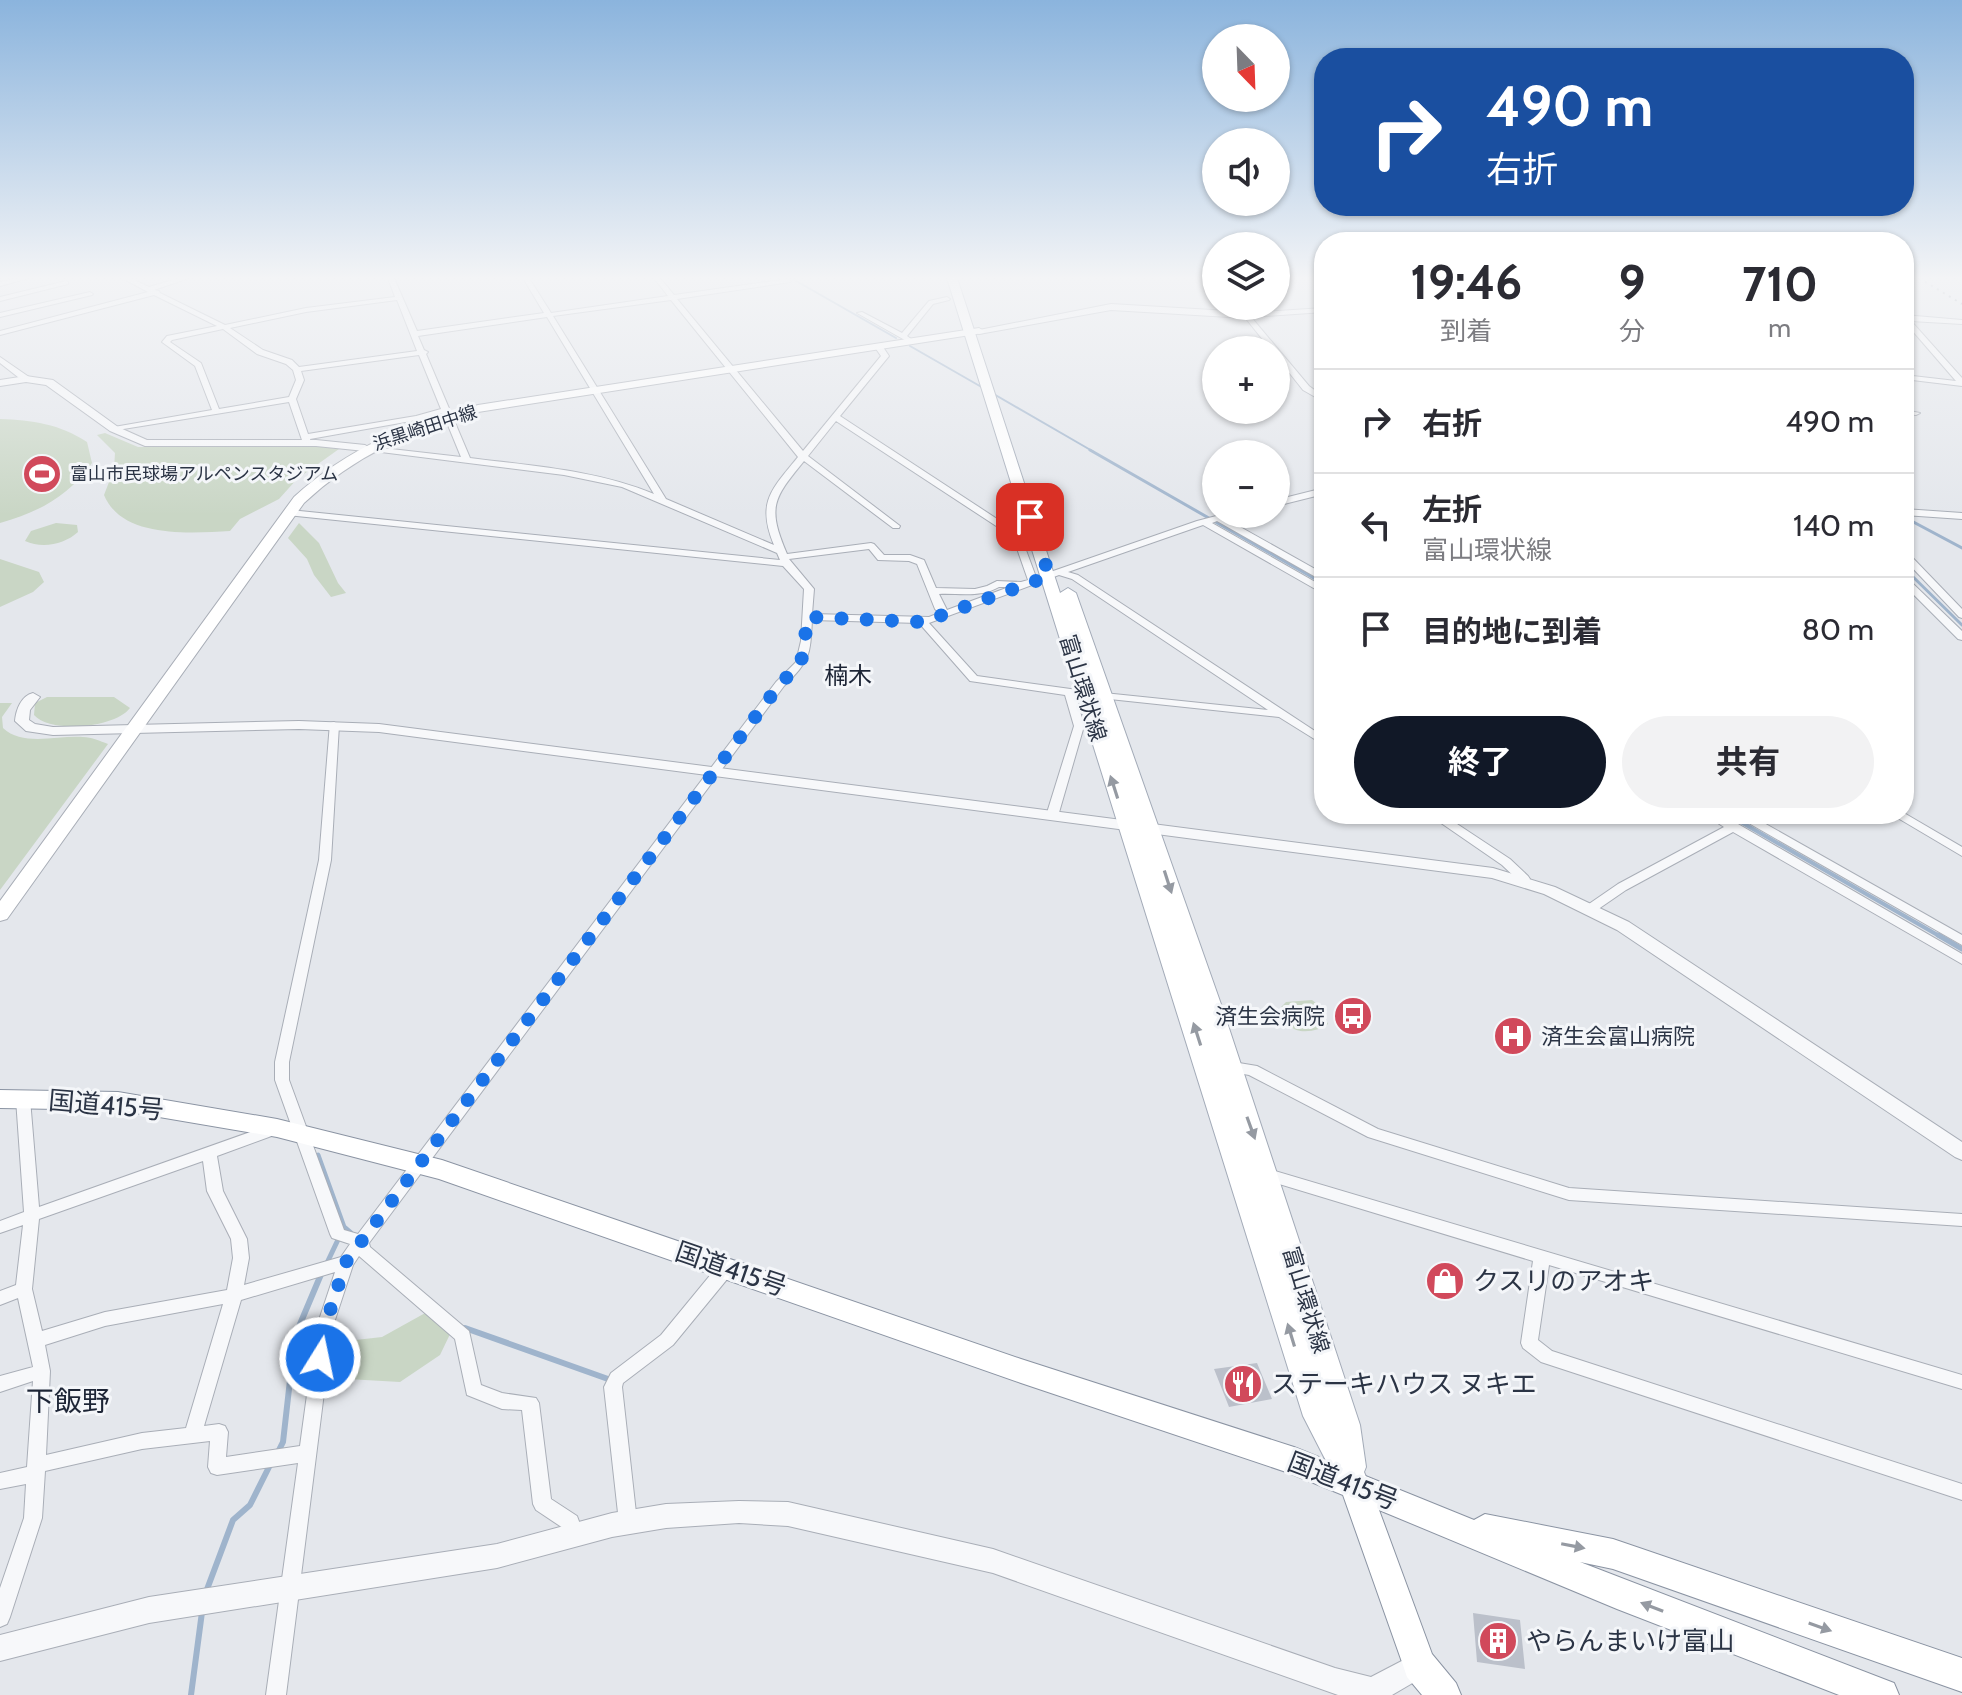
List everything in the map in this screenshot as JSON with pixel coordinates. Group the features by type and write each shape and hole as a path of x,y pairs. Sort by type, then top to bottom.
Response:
{"main road":[{"name":"浜黒崎田中線","path":"0,915 290,513 320,478 365,448 448,413 807,357"},
{"name":"富山環状線","path":"982,357 1047,576 1129,825 1218,1066 1268,1175 1345,1425 1354,1484"},
{"name":"富山環状線","path":"1086,694 1151,829 1318,1416 1354,1484"},
{"name":"国道415号","path":"12,1099 118,1101 290,1131 417,1163 1354,1484 1617,1593 1882,1695"},
{"path":"1354,1484 1419,1665 1444,1695"},
{"name":"国道415号","path":"1442,1520 1613,1554 1962,1675"}],"street":[{"path":"187,357 198,365 216,410"},
{"path":"275,357 297,369 300,380 292,399 306,440"},
{"path":"297,369 386,357"},
{"path":"426,357 466,459"},
{"path":"574,357 663,502"},
{"path":"721,357 802,456 896,526"},
{"path":"276,1695 324,1329 346,1262 417,1163 780,684 801,663 809,589 783,557 769,508 778,487 884,357"},
{"path":"1939,357 1962,383"},
{"path":"0,359 26,379"},
{"path":"1290,368 1314,393"},
{"path":"1949,368 1962,369"},
{"path":"1914,378 1962,383"},
{"path":"0,383 26,379 49,382 114,429 145,443 306,440 466,459 625,485 783,557"},
{"path":"114,429 292,399"},
{"path":"306,440 448,413"},
{"path":"835,416 1017,536 1047,576"},
{"path":"1290,500 1314,494"},
{"path":"290,513 783,557 871,546 881,558 910,558 921,562 940,609 945,614"},
{"path":"1914,513 1962,516"},
{"path":"808,617 923,622 1202,523"},
{"path":"1214,528 1314,585"},
{"path":"1236,528 1314,572"},
{"path":"1914,565 1962,615"},
{"path":"1047,576 1075,577 1314,736"},
{"path":"934,591 991,589 997,584 1013,582 1021,586"},
{"path":"1914,590 1962,637"},
{"path":"923,622 974,679 1282,715"},
{"path":"1052,816 1086,694"},
{"path":"33,697 23,710 22,721 31,728 53,731 334,725 1471,868 1524,879 1623,926 1962,1152"},
{"path":"334,725 325,860 282,1062 282,1080 290,1131 338,1234 361,1241"},
{"path":"1449,824 1506,862 1524,879"},
{"path":"1590,909 1729,824"},
{"path":"1742,824 1962,960"},
{"path":"1743,824 1962,941"},
{"path":"1914,824 1962,852"},
{"path":"1218,1066 1252,1070 1373,1133 1569,1194 1962,1220"},
{"path":"0,1617 33,1518 42,1371 24,1289 32,1214 12,1099"},
{"path":"0,1227 209,1153 290,1131"},
{"path":"193,1435 234,1295 241,1258 239,1239 215,1191 209,1153"},
{"path":"1268,1175 1962,1382"},
{"path":"361,1241 363,1250 463,1336 473,1390 502,1401 530,1403 542,1504 570,1522 575,1535"},
{"path":"1542,1257 1529,1343 1547,1357 1962,1492"},
{"path":"37,1340 105,1319 234,1295 346,1262"},
{"path":"628,1522 613,1387 617,1378 667,1340 727,1267"},
{"path":"0,1298 24,1289"},
{"path":"0,1384 42,1371"},
{"path":"0,1481 142,1441 219,1432 217,1467 307,1453"},
{"path":"0,1648 149,1610 497,1556 628,1522 666,1516 739,1512 788,1514 993,1561 1331,1688 1373,1691 1419,1665"}],"green space":[{"name":"富山市民球場アルペンスタジアム","path":"0,419 34,422 67,431 87,442 92,463 63,494 28,514 0,523"},
{"path":"105,433 138,447 313,446 339,449 297,479 279,499 240,519 230,531 178,532 141,526 113,509 104,495 114,469 115,453 97,435"},
{"path":"56,523 77,525 78,532 67,540 53,544 39,545 25,541 31,531"},
{"path":"299,523 319,543 346,593 331,597 314,575 307,559 288,538"},
{"path":"0,559 39,572 44,582 33,592 0,607"},
{"path":"47,697 114,697 130,708 122,715 98,724 54,725 34,715 35,703"},
{"path":"0,703 12,703 2,717 3,728 11,734 31,739 86,737 108,744 0,890"},
{"path":"1312,1000 1320,1006 1328,1024 1309,1031 1294,1029 1281,1007 1286,1002"},
{"path":"427,1312 452,1330 440,1355 400,1382 330,1378 338,1342 382,1337"}],"building":[{"name":"ステーキハウス ヌキエ","path":"1257,1363 1272,1399 1229,1407 1214,1369"},
{"name":"やらんまいけ富山","path":"1473,1613 1520,1620 1525,1669 1477,1662"}],"waterway":[{"path":"929,357 985,389"},
{"path":"992,393 1094,452"},
{"path":"1090,450 1314,578"},
{"path":"1914,522 1962,548"},
{"path":"1914,578 1962,625"},
{"path":"1744,824 1941,937"},
{"path":"1938,935 1962,949"},
{"path":"318,1155 344,1227"},
{"path":"326,1265 344,1227"},
{"path":"344,1227 351,1233"},
{"path":"278,1452 283,1442 295,1336 322,1272"},
{"path":"465,1328 608,1379"},
{"path":"206,1592 233,1520 250,1505 271,1463"},
{"path":"191,1695 202,1612"}],"place":[{"name":"富山市民球場アルペンスタジアム","path":"42,474"},
{"name":"済生会病院","path":"1353,1016"},
{"name":"済生会富山病院","path":"1513,1036"},
{"name":"クスリのアオキ","path":"1445,1281"},
{"name":"ステーキハウス ヌキエ","path":"1243,1384"},
{"name":"やらんまいけ富山","path":"1498,1641"}],"district":[{"name":"楠木","path":"848,675"},
{"name":"下飯野","path":"68,1401"}],"route":[{"path":"320,1358 324,1329 346,1262 417,1163 780,684 801,663 808,617 923,622 1041,579 1049,575 1030,517"}]}
